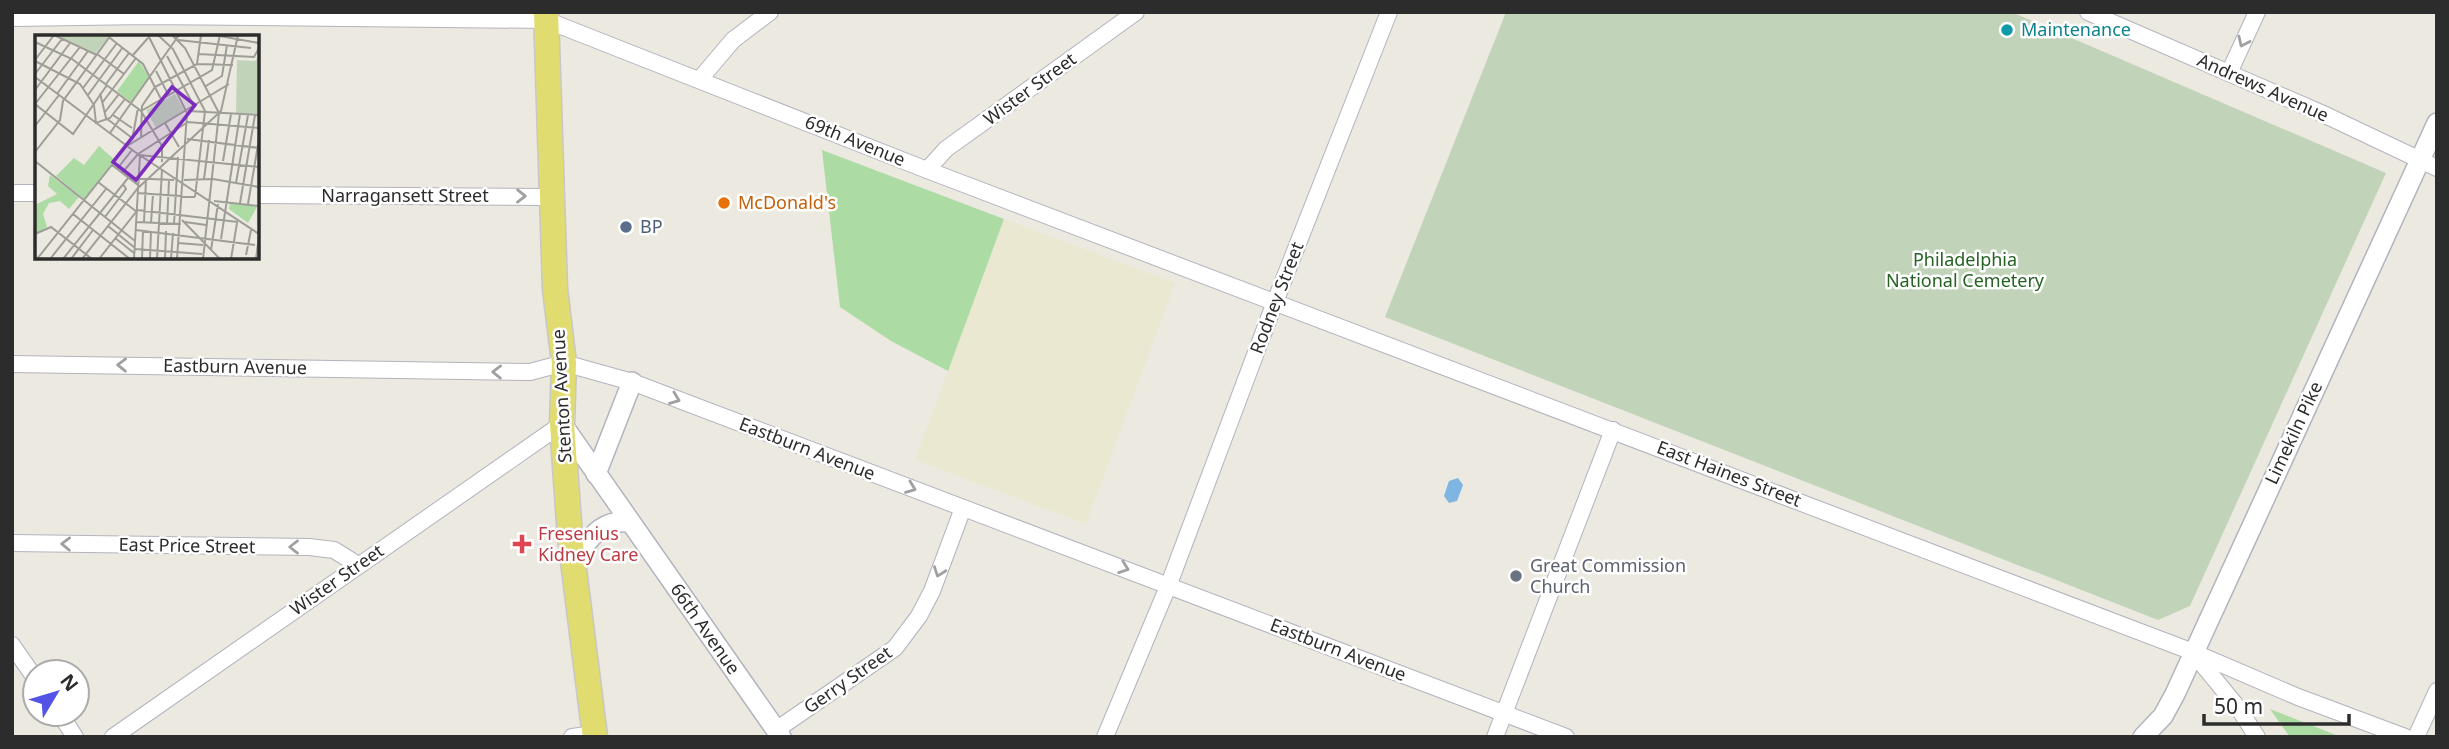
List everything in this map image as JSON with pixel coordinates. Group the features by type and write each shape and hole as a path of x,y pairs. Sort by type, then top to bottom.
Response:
{"main road":[{"name":"Stenton Avenue","path":"546,16 555,289 564,363 562,424 587,736"}],"street":[{"path":"700,79 733,40 770,12"},
{"name":"Wister Street","path":"927,170 943,152 1136,12"},
{"name":"Rodney Street","path":"1105,737 1169,584 1275,302 1389,12"},
{"name":"Andrews Avenue","path":"2088,12 2321,113 2428,164"},
{"path":"2229,73 2256,12"},
{"path":"12,18 546,16"},
{"name":"69th Avenue","path":"546,16 927,170 1165,260"},
{"name":"Limekiln Pike","path":"2143,737 2164,716 2428,164 2437,123"},
{"path":"12,193 35,193"},
{"name":"Narragansett Street","path":"259,195 553,197"},
{"name":"East Haines Street","path":"1165,260 2193,652"},
{"name":"Eastburn Avenue","path":"12,364 531,372 564,363 632,383 1169,584 1566,737"},
{"path":"596,474 632,383"},
{"name":"Wister Street","path":"113,737 562,424"},
{"name":"66th Avenue","path":"562,424 778,733"},
{"path":"1495,737 1613,430"},
{"name":"Gerry Street","path":"778,733 895,648 919,616 932,591 963,508"},
{"path":"573,560 602,528 612,521 629,522"},
{"name":"East Price Street","path":"12,543 309,547 334,551 358,565"},
{"path":"2193,652 2239,709 2257,737"},
{"path":"2193,652 2298,697 2405,737"},
{"path":"2416,737 2437,691"}],"shaded area":[{"path":"1004,219 1175,283 1086,524 915,460"}],"green space":[{"name":"Philadelphia National Cemetery","path":"1506,12 2011,12 2386,173 2190,606 2158,620 1385,317"},
{"path":"822,150 1004,219 948,371 891,341 840,307"},
{"path":"2270,709 2341,737 2290,737"}],"water":[{"path":"1458,478 1463,485 1457,501 1449,503 1444,496 1449,481"}],"place":[{"name":"Maintenance","path":"2007,30"},
{"name":"McDonald's","path":"724,203"},
{"name":"BP","path":"626,227"},
{"name":"Fresenius Kidney Care","path":"522,544"},
{"name":"Great Commission Church","path":"1516,576"}]}
